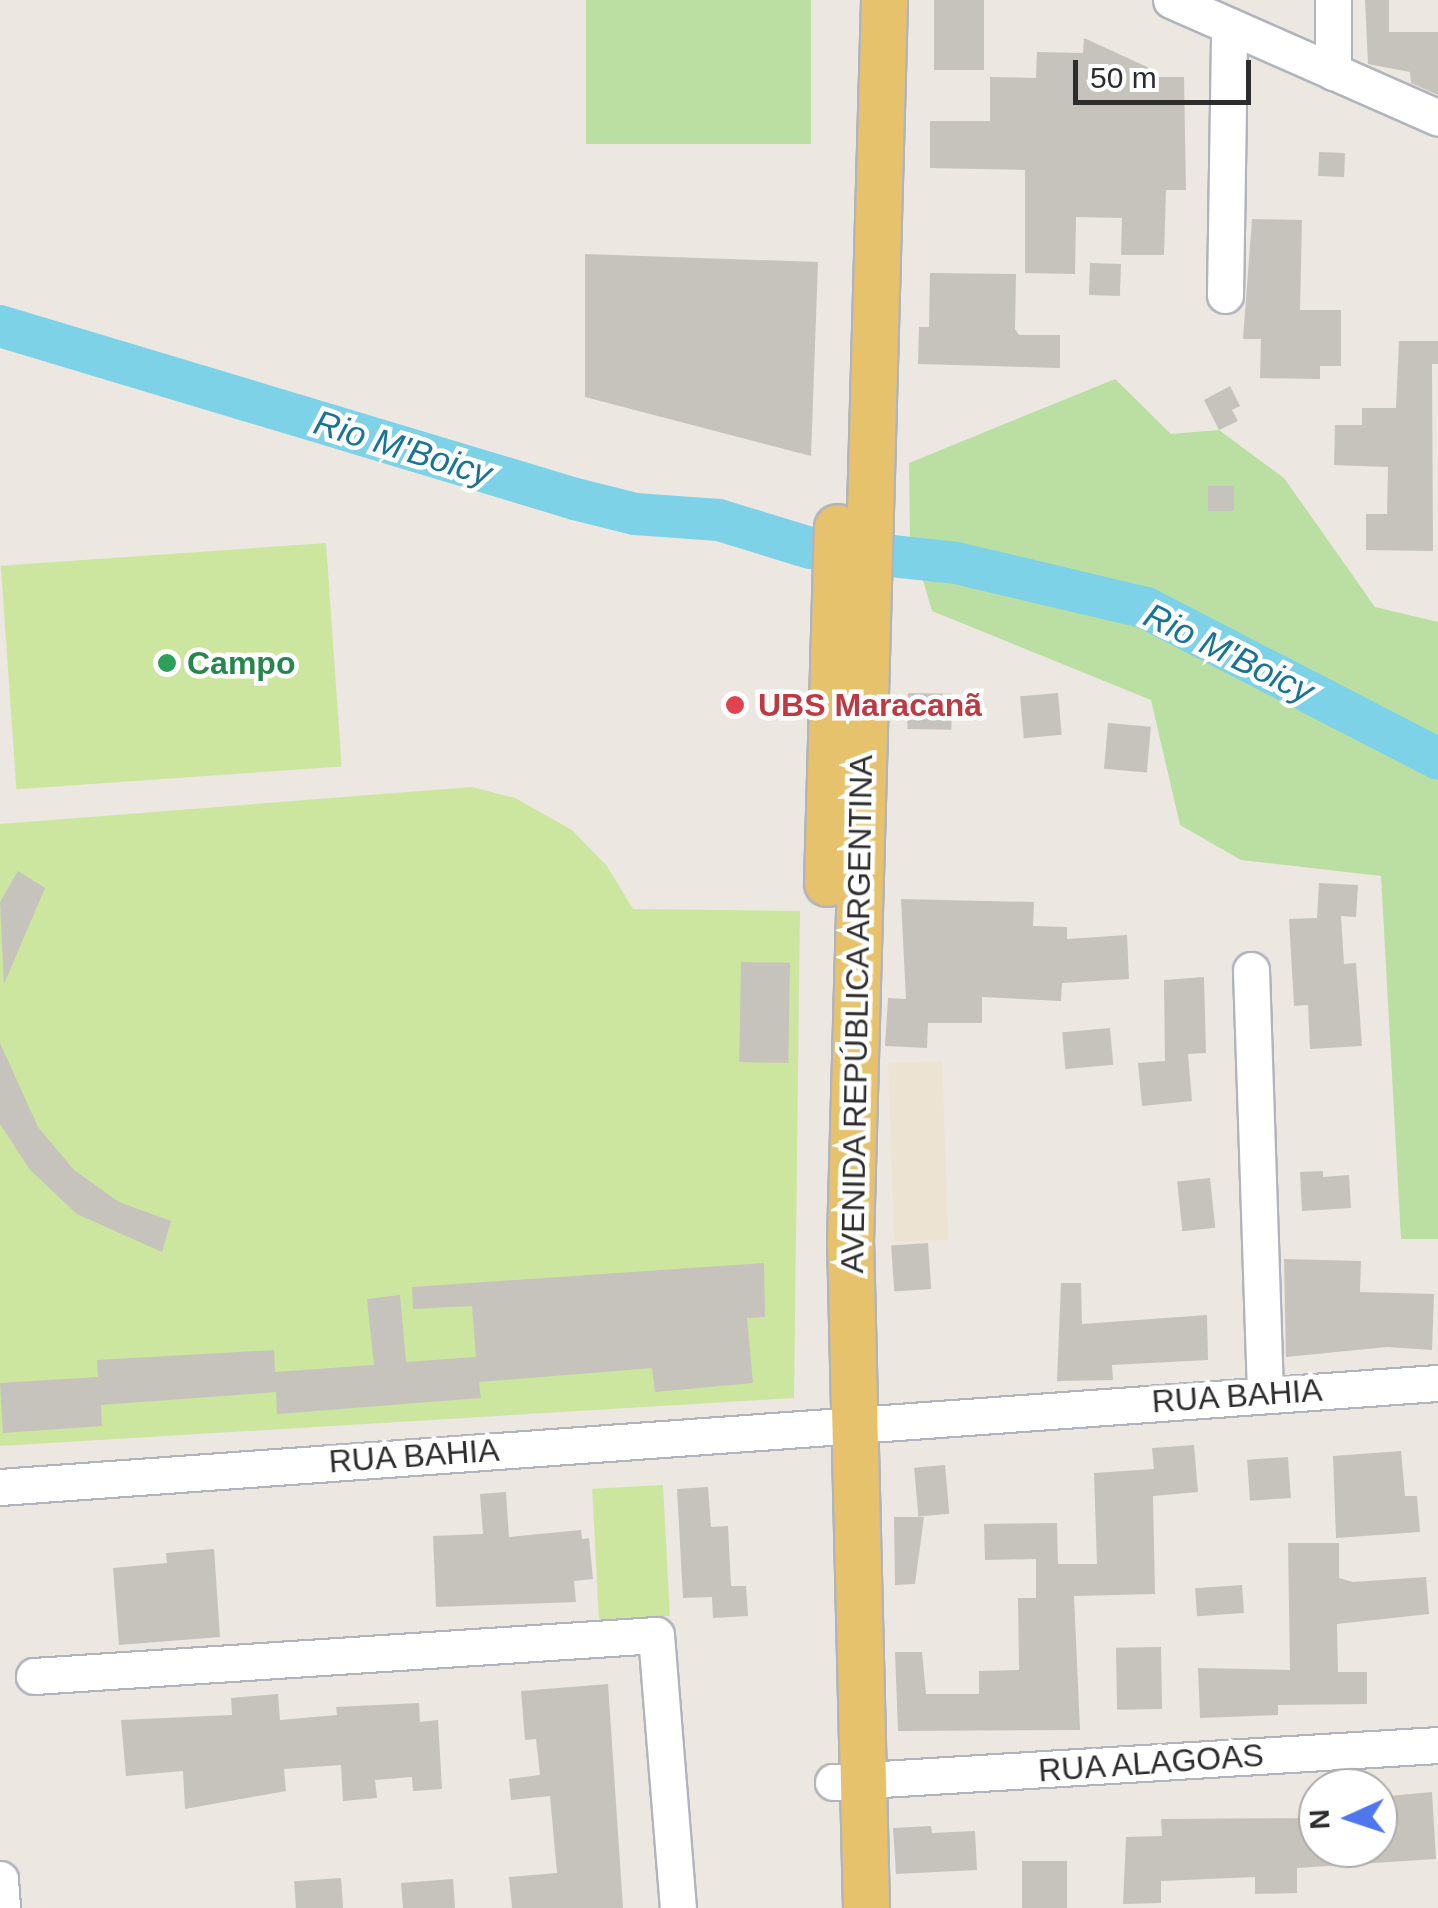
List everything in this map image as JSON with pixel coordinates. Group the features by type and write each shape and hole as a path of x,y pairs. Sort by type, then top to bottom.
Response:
{"main road":[{"name":"AVENIDA REPÚBLICA ARGENTINA","path":"835,1908 848,1781 842,1425 822,1124 854,0"},
{"name":"AVENIDA REPÚBLICA ARGENTINA","path":"842,1425 884,0"},
{"name":"AVENIDA REPÚBLICA ARGENTINA","path":"848,1781 866,1908"}],"street":[{"path":"1171,0 1438,118"},
{"path":"1333,0 1333,72"},
{"path":"1225,296 1229,26"},
{"path":"1251,970 1265,1394"},
{"name":"RUA BAHIA","path":"0,1487 1438,1383"},
{"path":"34,1676 656,1635 678,1908"},
{"name":"RUA ALAGOAS","path":"848,1781 1438,1745"},
{"path":"0,1879 2,1908"}],"shaded area":[{"path":"942,1061 948,1240 894,1242 888,1063"}],"green space":[{"path":"586,0 811,0 811,144 586,144"},
{"path":"1115,379 1171,434 1219,430 1284,478 1375,607 1438,622 1438,1239 1401,1239 1381,876 1241,860 1180,825 1151,700 932,611 910,536 909,463"},
{"name":"Campo","path":"326,543 342,766 16,789 1,566"},
{"path":"472,787 515,798 572,830 607,866 633,909 800,911 794,1398 0,1446 0,824"},
{"path":"663,1485 670,1616 599,1620 592,1489"}],"building":[{"path":"934,0 984,0 984,70 934,70"},
{"path":"1365,0 1389,0 1389,32 1438,32 1438,95 1411,83 1410,72 1368,64"},
{"path":"1084,38 1156,71 1156,77 1184,77 1186,190 1166,190 1164,255 1121,255 1122,218 1076,217 1075,274 1025,273 1025,170 930,168 930,121 990,121 990,77 1036,78 1037,52 1083,53"},
{"path":"1319,152 1345,153 1344,177 1318,176"},
{"path":"1252,219 1302,220 1300,310 1341,310 1341,366 1320,366 1320,379 1260,378 1261,339 1243,339"},
{"path":"585,254 818,262 811,456 585,397"},
{"path":"1090,263 1121,264 1120,296 1089,295"},
{"path":"930,273 1016,274 1015,329 1019,335 1060,335 1060,368 918,364 919,327 929,327"},
{"path":"1399,341 1438,341 1438,364 1432,364 1433,551 1366,550 1366,514 1387,514 1388,467 1334,465 1335,425 1362,425 1362,408 1396,408"},
{"path":"1230,386 1240,406 1232,410 1238,421 1219,430 1204,400"},
{"path":"1208,486 1234,486 1234,511 1208,511"},
{"path":"908,693 952,694 951,730 907,729"},
{"path":"1058,693 1062,735 1024,738 1020,696"},
{"path":"1108,723 1151,727 1147,773 1104,769"},
{"path":"18,871 45,888 4,984 0,902"},
{"path":"1319,883 1358,885 1356,917 1341,916 1344,964 1356,963 1362,1046 1310,1049 1308,1005 1294,1006 1289,919 1317,918"},
{"path":"901,899 1034,902 1033,926 1067,927 1067,939 1127,935 1129,979 1062,983 1061,1001 982,997 982,1023 928,1023 927,1048 885,1046 888,998 906,999"},
{"path":"741,962 790,963 788,1063 739,1062"},
{"path":"1204,977 1206,1053 1188,1054 1192,1101 1142,1106 1138,1063 1165,1061 1164,980"},
{"path":"1110,1028 1113,1065 1065,1069 1062,1032"},
{"path":"0,1043 38,1127 74,1170 119,1202 171,1221 162,1252 77,1214 30,1170 0,1124"},
{"path":"1323,1171 1323,1177 1349,1175 1351,1208 1302,1211 1300,1172"},
{"path":"1210,1178 1215,1228 1182,1231 1177,1181"},
{"path":"928,1243 931,1289 894,1291 891,1246"},
{"path":"1284,1259 1361,1261 1360,1292 1434,1294 1432,1350 1387,1347 1286,1357"},
{"path":"764,1263 765,1317 747,1318 753,1383 655,1392 652,1368 479,1382 481,1398 277,1414 276,1392 101,1405 102,1426 3,1433 0,1383 98,1377 97,1360 274,1350 275,1372 374,1365 367,1299 400,1295 406,1362 476,1357 472,1306 413,1309 412,1287"},
{"path":"1061,1283 1081,1283 1082,1324 1207,1315 1208,1360 1112,1365 1113,1380 1057,1381"},
{"path":"1194,1445 1198,1492 1153,1496 1155,1594 1074,1596 1080,1730 898,1731 895,1652 922,1652 926,1694 979,1694 979,1671 1019,1670 1018,1598 1036,1598 1036,1559 985,1560 984,1524 1057,1523 1058,1564 1097,1564 1094,1473 1154,1469 1152,1448"},
{"path":"1401,1451 1405,1496 1417,1496 1420,1532 1336,1538 1333,1456"},
{"path":"1288,1457 1291,1498 1250,1501 1247,1460"},
{"path":"945,1465 949,1514 918,1517 914,1468"},
{"path":"708,1487 711,1527 728,1526 731,1586 746,1586 748,1616 713,1618 712,1597 683,1598 677,1489"},
{"path":"506,1492 509,1537 581,1530 582,1539 589,1538 593,1579 574,1581 576,1602 436,1607 433,1536 483,1534 480,1494"},
{"path":"894,1517 924,1517 915,1584 895,1585"},
{"path":"1288,1543 1339,1543 1339,1578 1353,1582 1426,1577 1429,1614 1337,1624 1338,1672 1367,1672 1367,1704 1278,1705 1278,1715 1200,1718 1198,1668 1290,1670"},
{"path":"214,1549 220,1637 119,1645 113,1568 167,1563 166,1553"},
{"path":"1242,1585 1244,1613 1197,1616 1195,1588"},
{"path":"1161,1647 1162,1709 1117,1710 1116,1648"},
{"path":"608,1684 623,1908 512,1908 509,1877 557,1873 550,1796 511,1800 509,1779 540,1775 536,1739 525,1740 521,1691"},
{"path":"278,1694 280,1720 337,1715 336,1707 419,1703 420,1722 438,1720 442,1789 413,1791 412,1777 375,1780 377,1798 343,1801 341,1765 284,1769 286,1791 185,1809 183,1771 126,1776 121,1720 232,1715 231,1698"},
{"path":"1432,1792 1436,1859 1398,1861 1398,1795"},
{"path":"1298,1818 1297,1893 1255,1894 1255,1877 1161,1881 1161,1903 1123,1904 1126,1837 1162,1836 1161,1819"},
{"path":"931,1826 932,1833 975,1831 977,1870 896,1874 893,1828"},
{"path":"1022,1861 1067,1861 1067,1908 1022,1908"},
{"path":"341,1878 343,1908 296,1908 294,1881"},
{"path":"453,1879 455,1908 403,1908 401,1883"}],"waterway":[{"name":"Rio M'Boicy","path":"0,326 575,499 635,514 719,520 810,548"},
{"name":"Rio M'Boicy","path":"892,556 956,563 1146,608 1438,759"}],"place":[{"name":"Campo","path":"167,663"},
{"name":"UBS Maracanã","path":"735,705"}]}
